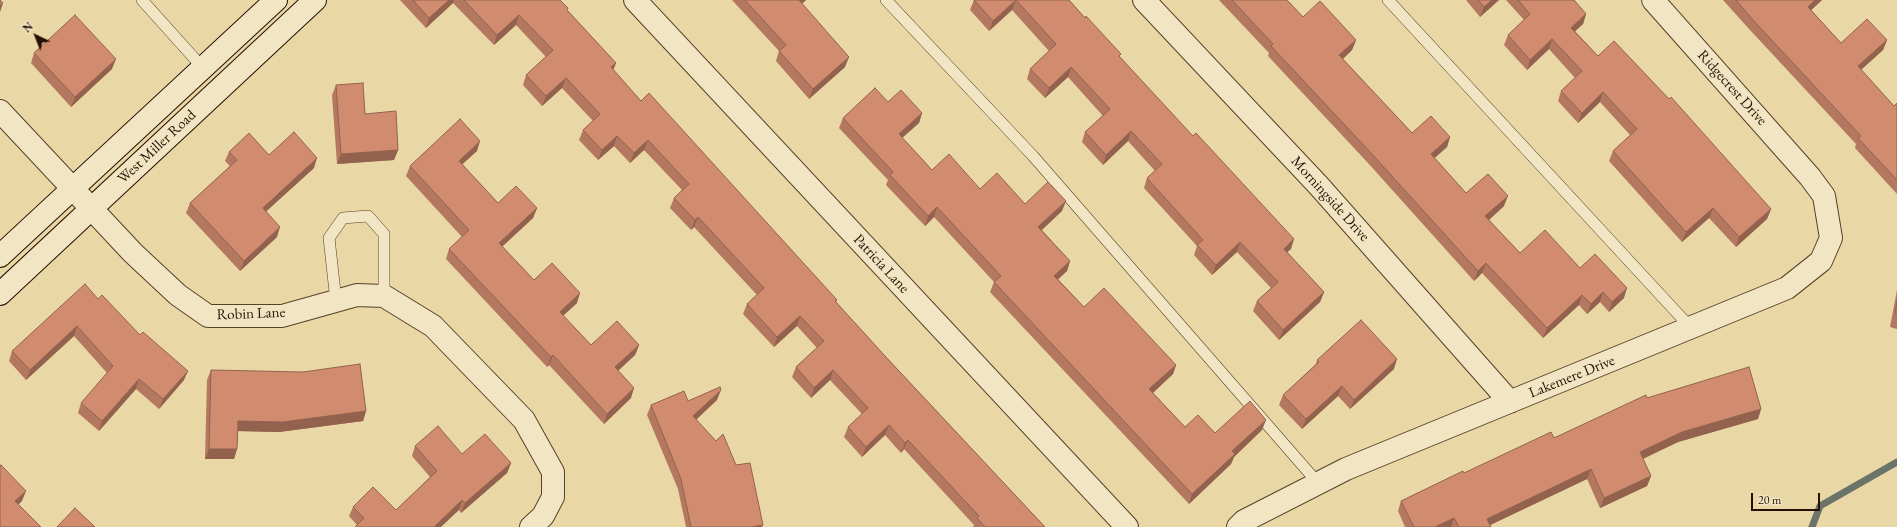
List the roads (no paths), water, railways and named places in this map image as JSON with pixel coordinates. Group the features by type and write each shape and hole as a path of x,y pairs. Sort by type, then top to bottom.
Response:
{"street":[{"name":"West Miller Road","path":"0,256 276,0"},
{"name":"West Miller Road","path":"0,294 314,0"},
{"name":"Patricia Lane","path":"635,0 1127,527"},
{"name":"Morningside Drive","path":"1144,0 1319,186 1510,402"},
{"name":"Ridgecrest Drive","path":"1653,0 1810,177"},
{"name":"Robin Lane","path":"0,111 132,253 178,295 208,316 282,316 357,295 384,296 433,326 524,420 553,472 553,497 544,516 531,527"},
{"name":"Lakemere Drive","path":"1238,527 1244,521 1346,469 1787,288 1821,261 1831,238 1824,196 1810,177"}],"lane":[{"path":"142,0 203,68"},
{"path":"886,0 1032,156 1318,483"},
{"path":"1388,0 1692,328"},
{"path":"336,301 329,238 343,218 368,216 384,234 384,296"}],"waterway":[{"path":"1812,527 1820,506 1897,462"}]}
